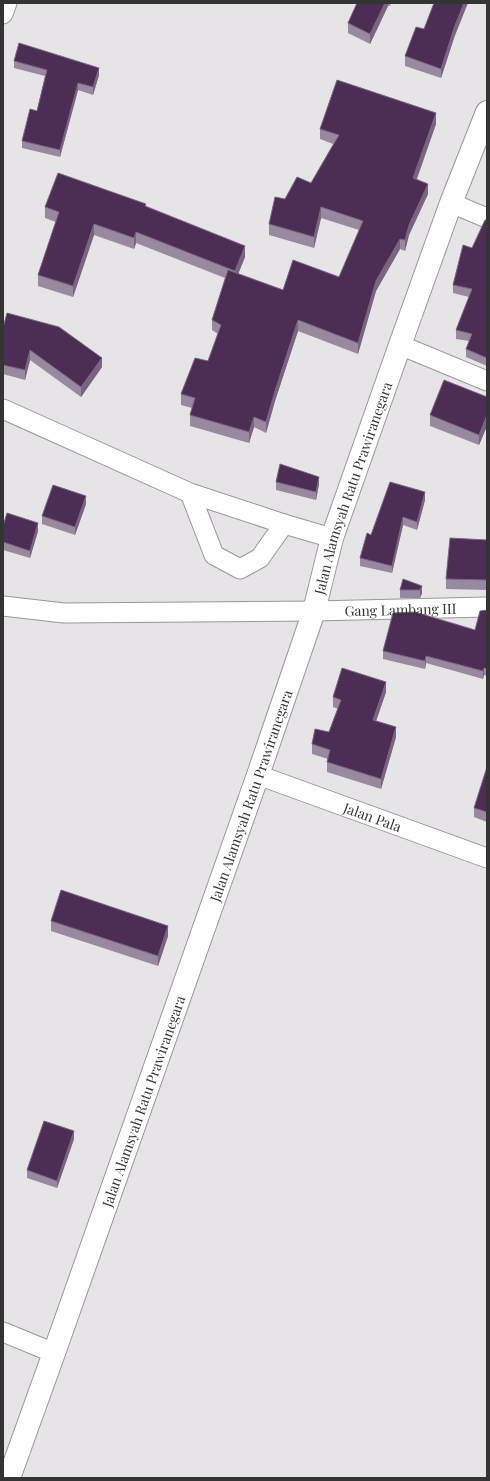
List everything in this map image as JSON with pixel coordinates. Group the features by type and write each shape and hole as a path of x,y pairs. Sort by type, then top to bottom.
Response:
{"main road":[{"name":"Jalan Alamsyah Ratu Prawiranegara","path":"9,1478 258,775 314,611 332,538 451,203 487,112"}],"street":[{"path":"3,14 7,3"},
{"path":"451,203 487,218"},
{"path":"400,345 487,381"},
{"path":"3,409 190,493 332,538"},
{"path":"190,493 214,555 240,569 260,558 284,524"},
{"name":"Gang Lambang III","path":"3,606 64,613 314,611 487,607"},
{"name":"Jalan Pala","path":"258,775 487,858"},
{"path":"3,1332 54,1353"}],"building":[{"path":"357,3 385,3 370,34 348,23"},
{"path":"434,3 464,3 454,28 441,69 405,56 416,27 424,29"},
{"path":"19,43 99,68 93,87 78,83 60,150 22,141 30,109 37,111 47,70 14,61"},
{"path":"337,80 436,113 413,178 428,184 409,225 405,240 400,239 376,281 358,343 298,320 266,422 254,417 249,432 190,415 195,398 181,394 195,358 208,361 221,325 212,320 228,270 283,290 293,260 339,277 363,221 321,207 314,237 269,224 275,197 285,199 297,177 311,183 339,135 320,129"},
{"path":"58,173 146,204 145,206 245,246 235,271 136,232 134,238 94,224 73,286 38,275 59,212 45,207"},
{"path":"485,220 487,220 487,358 466,349 472,334 456,330 472,289 453,285 463,245 472,248"},
{"path":"7,313 59,327 102,358 81,387 30,350 25,370 3,365 3,328"},
{"path":"444,380 487,397 487,415 479,435 430,415"},
{"path":"280,464 319,477 316,492 276,482"},
{"path":"390,482 425,492 417,522 403,517 392,566 360,558 367,533 371,535"},
{"path":"53,485 86,496 75,527 42,516"},
{"path":"7,513 38,523 30,551 3,542 3,526"},
{"path":"450,538 487,540 487,580 446,579"},
{"path":"403,579 422,586 420,590 400,590"},
{"path":"487,610 487,669 484,668 483,671 426,656 425,661 383,651 393,613 415,612 475,630 480,611"},
{"path":"342,668 386,682 373,720 396,727 381,779 327,762 330,750 312,744 315,729 329,732 341,700 333,697"},
{"path":"487,767 487,812 474,808"},
{"path":"61,890 168,926 158,956 51,921"},
{"path":"44,1121 74,1131 57,1181 27,1170"}]}
